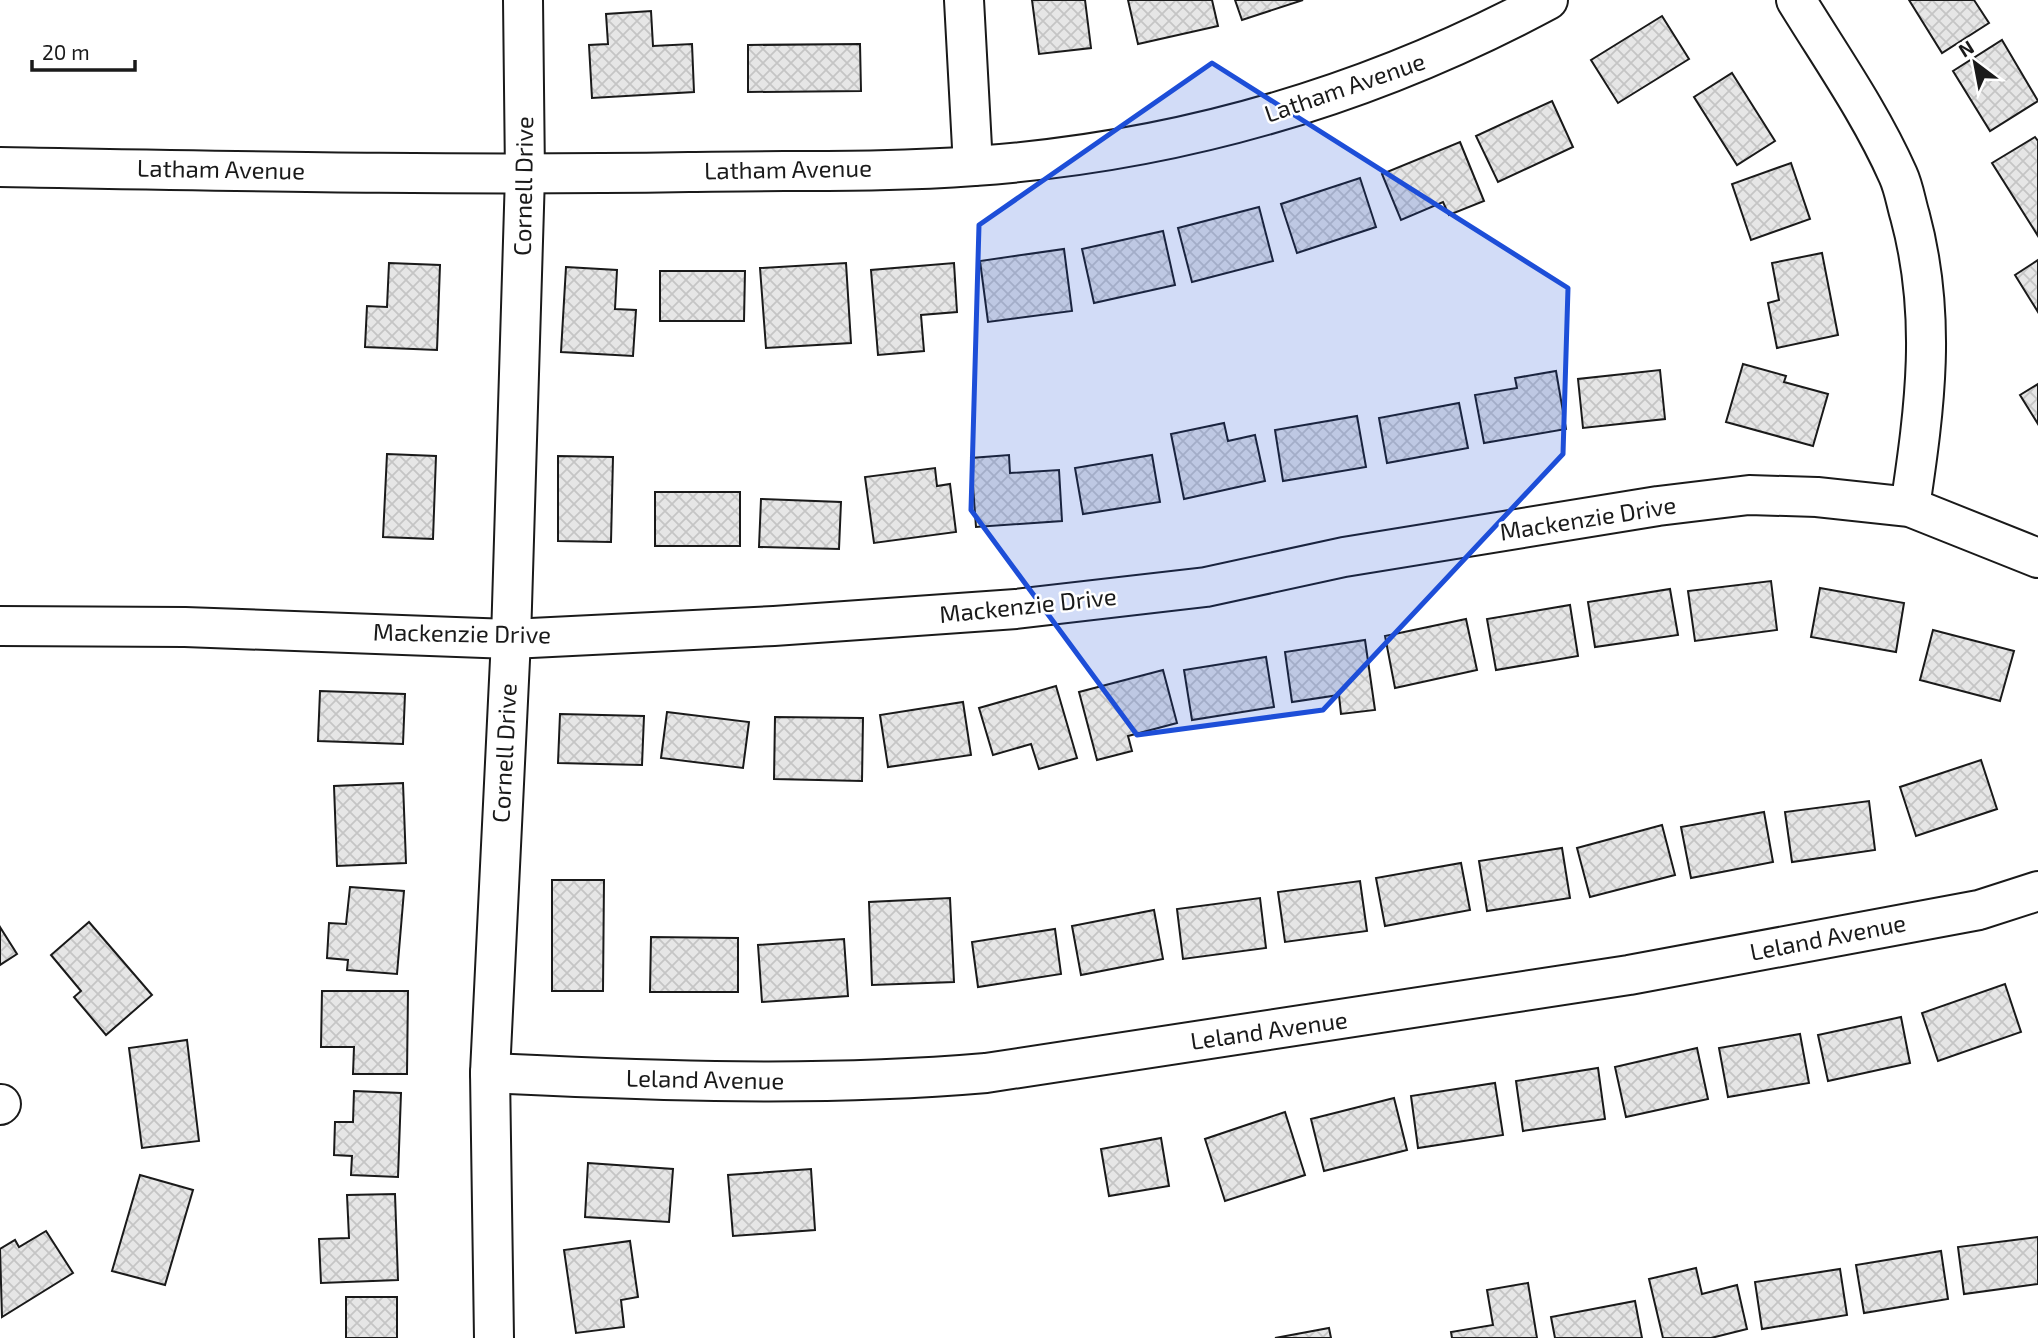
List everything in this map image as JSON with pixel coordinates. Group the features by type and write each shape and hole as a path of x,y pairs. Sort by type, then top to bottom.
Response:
{"street":[{"name":"Cornell Drive","path":"494,1338 490,1073 511,639 525,175 523,0"},
{"path":"964,0 973,166"},
{"name":"Latham Avenue","path":"0,167 525,175 973,166 1102,152 1252,120 1338,93 1444,53 1548,0"},
{"path":"1796,0 1867,117 1899,177 1916,239 1926,304 1928,356 1910,507"},
{"name":"Mackenzie Drive","path":"0,626 185,627 511,639 774,626 1016,609 1206,587 1344,558 1658,506 1749,495 1817,497 1910,507 2038,558"},
{"name":"Leland Avenue","path":"490,1073 691,1082 893,1081 986,1073 1629,975 1979,910 2038,891"}],"highlighted area":[{"path":"1212,63 1568,288 1563,454 1323,710 1137,735 971,510 979,225"}],"building":[{"path":"1032,0 1085,0 1091,48 1039,54"},
{"path":"1128,0 1212,0 1218,26 1138,44"},
{"path":"1235,0 1303,0 1242,20"},
{"path":"1909,0 1974,0 1989,23 1942,53"},
{"path":"651,11 653,46 692,44 694,92 592,98 589,45 608,44 606,14"},
{"path":"1662,16 1689,59 1618,103 1591,60"},
{"path":"2002,40 2038,101 1990,131 1953,71"},
{"path":"860,44 861,91 748,92 748,45"},
{"path":"1732,73 1775,141 1737,165 1694,97"},
{"path":"1552,101 1573,147 1498,182 1476,136"},
{"path":"2035,137 2038,141 2038,236 1992,163"},
{"path":"1460,142 1484,201 1449,215 1443,202 1401,220 1382,174"},
{"path":"1791,163 1810,219 1751,240 1732,184"},
{"path":"1360,178 1376,227 1297,253 1281,204"},
{"path":"1259,207 1273,261 1192,282 1178,228"},
{"path":"1163,231 1175,285 1094,303 1082,249"},
{"path":"1064,249 1072,311 988,322 980,261"},
{"path":"1822,253 1838,335 1777,348 1768,303 1779,300 1772,263"},
{"path":"2038,260 2038,312 2015,275"},
{"path":"389,263 440,265 437,350 365,347 367,306 387,307"},
{"path":"846,263 851,343 766,348 760,268"},
{"path":"954,263 957,312 921,315 924,351 878,355 871,270"},
{"path":"566,267 617,270 615,309 636,310 633,356 561,352"},
{"path":"660,271 745,271 744,321 660,321"},
{"path":"1743,364 1786,376 1784,382 1828,394 1813,446 1726,422"},
{"path":"1660,370 1665,419 1583,428 1578,379"},
{"path":"1556,371 1566,429 1484,443 1475,395 1517,388 1515,378"},
{"path":"2038,384 2038,424 2020,395"},
{"path":"1459,403 1468,448 1387,463 1379,418"},
{"path":"1357,416 1366,467 1283,481 1275,430"},
{"path":"1224,423 1228,441 1255,435 1265,481 1184,499 1171,434"},
{"path":"387,454 436,456 433,539 383,537"},
{"path":"1009,455 1010,473 1059,470 1062,521 976,527 971,458"},
{"path":"1152,455 1160,502 1083,514 1075,468"},
{"path":"558,456 613,457 611,542 558,541"},
{"path":"935,468 937,486 950,484 956,532 874,543 865,477"},
{"path":"655,492 740,492 740,546 655,546"},
{"path":"761,499 841,502 839,549 759,547"},
{"path":"1771,581 1777,630 1695,641 1688,591"},
{"path":"1820,588 1904,603 1896,652 1811,637"},
{"path":"1670,589 1678,635 1595,647 1588,602"},
{"path":"1570,605 1578,656 1496,670 1487,619"},
{"path":"1466,619 1477,670 1395,688 1385,636"},
{"path":"1933,630 2014,651 2000,701 1920,680"},
{"path":"1365,640 1375,710 1341,714 1339,695 1292,702 1285,652"},
{"path":"1266,657 1274,707 1192,720 1184,670"},
{"path":"1163,670 1177,723 1128,736 1132,751 1097,760 1079,692"},
{"path":"1056,686 1077,758 1039,769 1031,744 993,755 979,708"},
{"path":"320,691 405,694 403,744 318,741"},
{"path":"963,702 971,755 888,767 880,715"},
{"path":"667,712 749,722 743,768 661,758"},
{"path":"560,714 644,716 642,765 558,763"},
{"path":"775,717 863,718 862,781 774,779"},
{"path":"1981,760 1997,809 1916,836 1900,787"},
{"path":"403,783 406,863 337,866 334,786"},
{"path":"1869,801 1875,850 1792,862 1785,812"},
{"path":"1764,812 1773,862 1691,878 1681,827"},
{"path":"1662,825 1675,875 1590,897 1577,848"},
{"path":"1562,848 1570,898 1487,911 1479,861"},
{"path":"1461,863 1470,910 1385,926 1376,878"},
{"path":"552,880 604,880 603,991 552,991"},
{"path":"1360,881 1367,931 1285,942 1278,892"},
{"path":"350,887 404,891 397,974 347,970 348,960 327,958 329,923 346,924"},
{"path":"950,898 954,982 872,985 869,902"},
{"path":"1260,898 1266,948 1183,959 1177,909"},
{"path":"1154,910 1163,959 1081,975 1072,926"},
{"path":"89,922 152,995 106,1035 74,997 81,991 51,955"},
{"path":"0,927 17,954 0,965"},
{"path":"1055,929 1061,974 978,987 972,942"},
{"path":"651,937 738,938 738,992 650,992"},
{"path":"844,939 848,996 762,1002 758,945"},
{"path":"2005,984 2021,1032 1938,1061 1922,1013"},
{"path":"322,991 408,991 407,1074 353,1074 354,1047 321,1047"},
{"path":"1901,1017 1910,1063 1828,1081 1818,1035"},
{"path":"1800,1034 1809,1083 1728,1097 1719,1048"},
{"path":"187,1040 199,1141 142,1148 129,1048"},
{"path":"1697,1048 1708,1099 1626,1117 1615,1067"},
{"path":"1598,1068 1605,1119 1523,1131 1516,1081"},
{"path":"1495,1083 1503,1135 1418,1148 1411,1096"},
{"path":"354,1091 401,1093 398,1177 351,1175 352,1156 334,1155 335,1122 353,1122"},
{"path":"1394,1098 1407,1150 1324,1171 1311,1119"},
{"path":"1285,1112 1305,1175 1225,1201 1205,1139"},
{"path":"1161,1138 1169,1186 1109,1196 1101,1149"},
{"path":"588,1163 673,1169 669,1222 585,1217"},
{"path":"811,1169 815,1230 733,1236 728,1175"},
{"path":"140,1175 193,1190 165,1285 112,1271"},
{"path":"395,1194 398,1280 321,1283 319,1239 349,1238 347,1195"},
{"path":"46,1231 73,1273 2,1317 0,1249 15,1240 19,1247"},
{"path":"2038,1237 2038,1284 1964,1294 1958,1247"},
{"path":"630,1241 638,1297 621,1300 624,1327 576,1333 564,1250"},
{"path":"1941,1251 1948,1299 1864,1313 1856,1265"},
{"path":"1696,1268 1702,1294 1737,1285 1747,1329 1711,1338 1663,1338 1649,1279"},
{"path":"1840,1269 1847,1315 1762,1329 1755,1282"},
{"path":"1528,1283 1537,1338 1452,1338 1451,1332 1493,1325 1487,1290"},
{"path":"346,1297 397,1297 397,1338 346,1338"},
{"path":"1635,1301 1642,1338 1555,1338 1551,1317"},
{"path":"1329,1328 1331,1338 1275,1338"}]}
